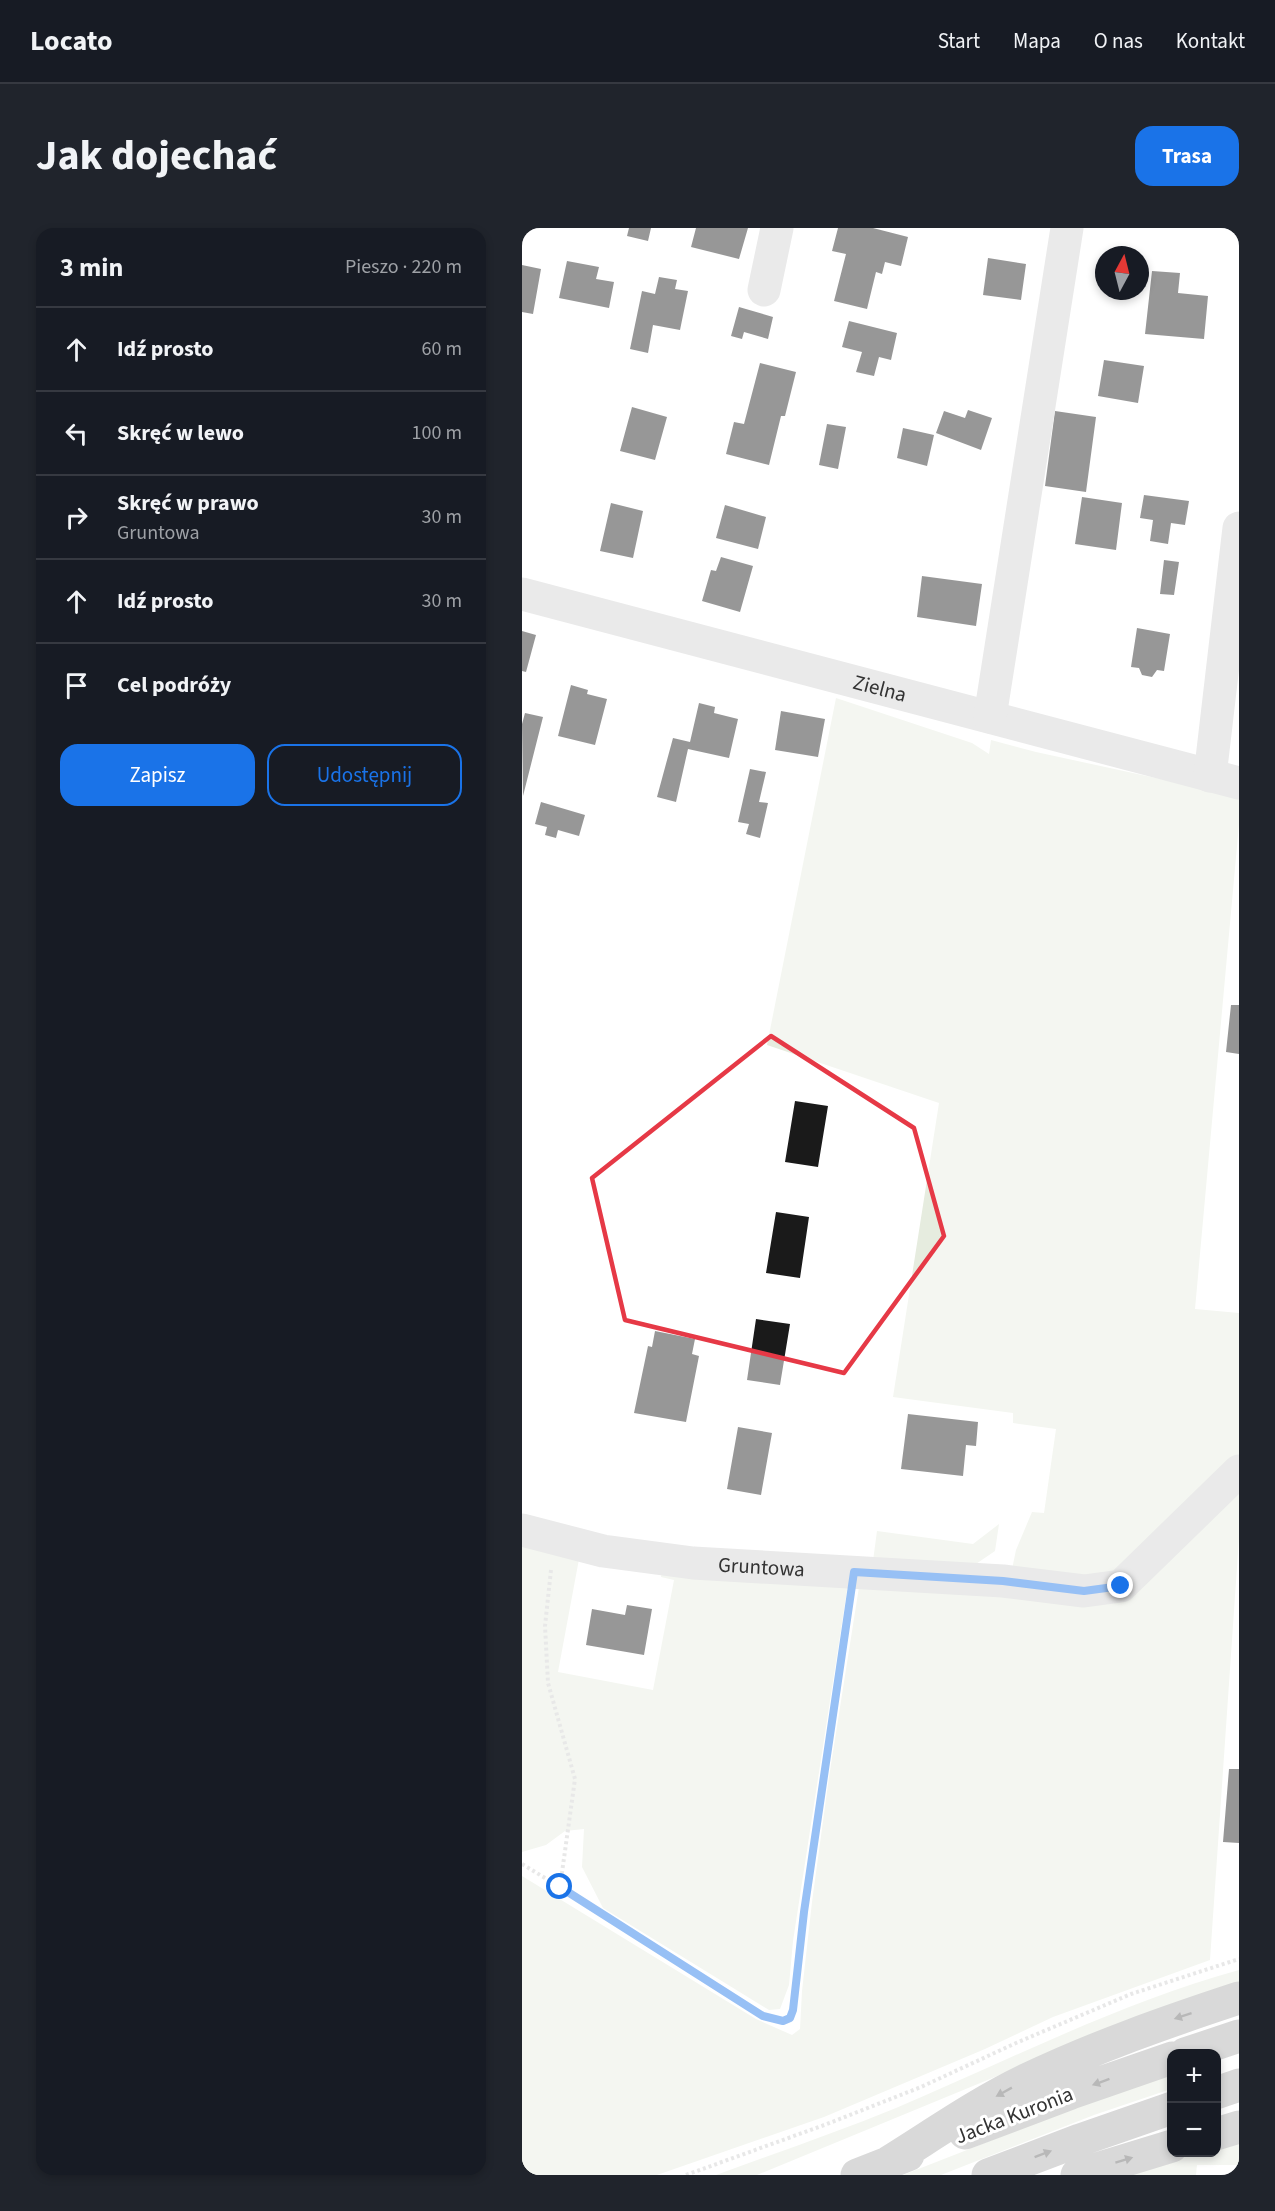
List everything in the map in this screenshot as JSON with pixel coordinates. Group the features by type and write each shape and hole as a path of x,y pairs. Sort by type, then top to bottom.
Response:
{"main road":[{"path":"889,2162 966,2113 1024,2081 1089,2051 1159,2024 1239,1998"},
{"path":"1200,2049 1239,2036"},
{"name":"Jacka Kuronia","path":"857,2175 1071,2093 1167,2060"},
{"path":"1221,2091 1239,2085"},
{"path":"988,2175 1167,2110"},
{"path":"1221,2132 1239,2127"},
{"path":"1077,2175 1167,2148"}],"street":[{"path":"764,290 777,228"},
{"path":"990,717 1067,228"},
{"path":"1224,780 1239,528"},
{"name":"Zielna","path":"522,594 1224,780"},
{"name":"Gruntowa","path":"522,1530 603,1551 693,1563 1003,1581 1084,1591 1121,1586 1239,1471"}],"path":[{"path":"554,1539 545,1626 548,1683 575,1779 560,1887"},
{"path":"522,1864 763,2016 783,2021 790,2018 793,2010 804,1912 854,1572"},
{"path":"686,2175 903,2094 1131,1994 1239,1959"}],"highlighted area":[{"path":"771,1036 914,1128 944,1236 844,1373 625,1320 592,1178"}],"shaded area":[{"path":"836,698 972,743 989,754 991,740 1239,796 1239,824 1195,1309 1239,1313 1239,1538 1210,1960 1053,2017 985,2049 824,2117 657,2175 522,2175 522,1876 756,2019 792,2035 800,2029 812,1902 859,1587 1007,1593 1016,1550 1032,1512 1044,1513 1056,1429 1013,1423 1013,1413 893,1397 939,1103 767,1045"},
{"path":"999,1524 995,1551 973,1566 873,1561 877,1531 973,1544"},
{"path":"522,1542 579,1559 558,1672 653,1690 674,1580 661,1577 662,1570 848,1584 793,1941 789,1985 780,2009 769,2010 603,1908 582,1867 584,1829 565,1831 546,1845 522,1852"},
{"path":"1239,1970 1239,1986 1007,2072 757,2175 716,2175 896,2108 1065,2033 1151,1999"},
{"path":"1167,2075 1167,2090 1094,2115 941,2175 903,2175 1056,2115"},
{"path":"1239,2140 1239,2165 1197,2165 1196,2175 1120,2175 1181,2157 1221,2157 1221,2145"}],"building":[{"path":"629,228 651,228 648,241 627,236"},
{"path":"696,228 748,228 739,259 691,247"},
{"path":"838,228 873,228 908,237 901,266 885,262 882,274 876,272 867,309 834,301 846,254 832,251"},
{"path":"988,258 1026,264 1021,300 983,295"},
{"path":"567,261 599,267 596,279 614,282 609,308 559,298"},
{"path":"522,265 541,269 533,314 522,312"},
{"path":"1152,271 1180,273 1178,293 1208,296 1204,339 1145,334"},
{"path":"659,277 677,280 675,289 688,291 680,330 653,325 648,353 630,349 642,291 655,294"},
{"path":"739,307 773,317 768,339 744,332 742,339 731,336"},
{"path":"849,321 897,333 891,360 879,357 874,376 856,372 862,352 842,347"},
{"path":"1104,360 1144,366 1138,403 1098,396"},
{"path":"760,363 796,372 785,416 781,416 769,465 726,454 734,422 744,424"},
{"path":"632,407 667,417 655,460 620,451"},
{"path":"968,410 992,418 981,450 936,433 944,411 965,418"},
{"path":"1055,411 1096,417 1086,492 1045,486"},
{"path":"827,424 846,427 838,469 819,465"},
{"path":"903,428 934,435 927,466 897,458"},
{"path":"1144,495 1189,501 1185,525 1171,523 1168,544 1150,541 1153,520 1140,518"},
{"path":"1082,497 1122,503 1116,550 1075,544"},
{"path":"611,503 643,511 633,558 600,551"},
{"path":"725,505 766,517 758,549 716,538"},
{"path":"721,557 753,566 740,612 702,601 711,570 716,571"},
{"path":"1164,560 1179,562 1174,595 1160,594"},
{"path":"922,576 982,584 976,626 917,617"},
{"path":"1137,628 1170,634 1164,671 1157,670 1152,677 1142,675 1139,668 1131,667"},
{"path":"522,631 536,635 526,672 522,671"},
{"path":"571,685 588,690 587,694 607,699 595,745 558,736"},
{"path":"699,703 715,707 714,713 738,719 729,758 688,749 676,802 657,797 673,738 690,742"},
{"path":"781,711 825,719 818,757 775,750"},
{"path":"525,713 543,717 523,796 522,724"},
{"path":"750,769 766,772 759,802 768,803 760,838 746,834 749,824 738,822"},
{"path":"541,802 585,815 579,836 558,830 556,838 545,835 547,827 535,824"},
{"path":"1231,1005 1239,1005 1239,1054 1226,1052"},
{"path":"795,1101 828,1106 818,1167 785,1162"},
{"path":"776,1212 809,1217 800,1278 766,1273"},
{"path":"756,1319 790,1324 780,1385 747,1380"},
{"path":"655,1331 695,1339 692,1354 699,1356 686,1422 634,1413 648,1346 652,1347"},
{"path":"908,1414 978,1422 976,1446 966,1445 963,1476 901,1469"},
{"path":"738,1427 772,1433 761,1495 727,1489"},
{"path":"627,1605 652,1609 644,1655 586,1645 592,1609 625,1615"},
{"path":"1229,1769 1239,1769 1239,1843 1223,1842"}],"route":[{"path":"560,1887 763,2016 783,2021 790,2018 793,2010 804,1912 854,1572 1003,1581 1084,1591 1121,1586"}]}
